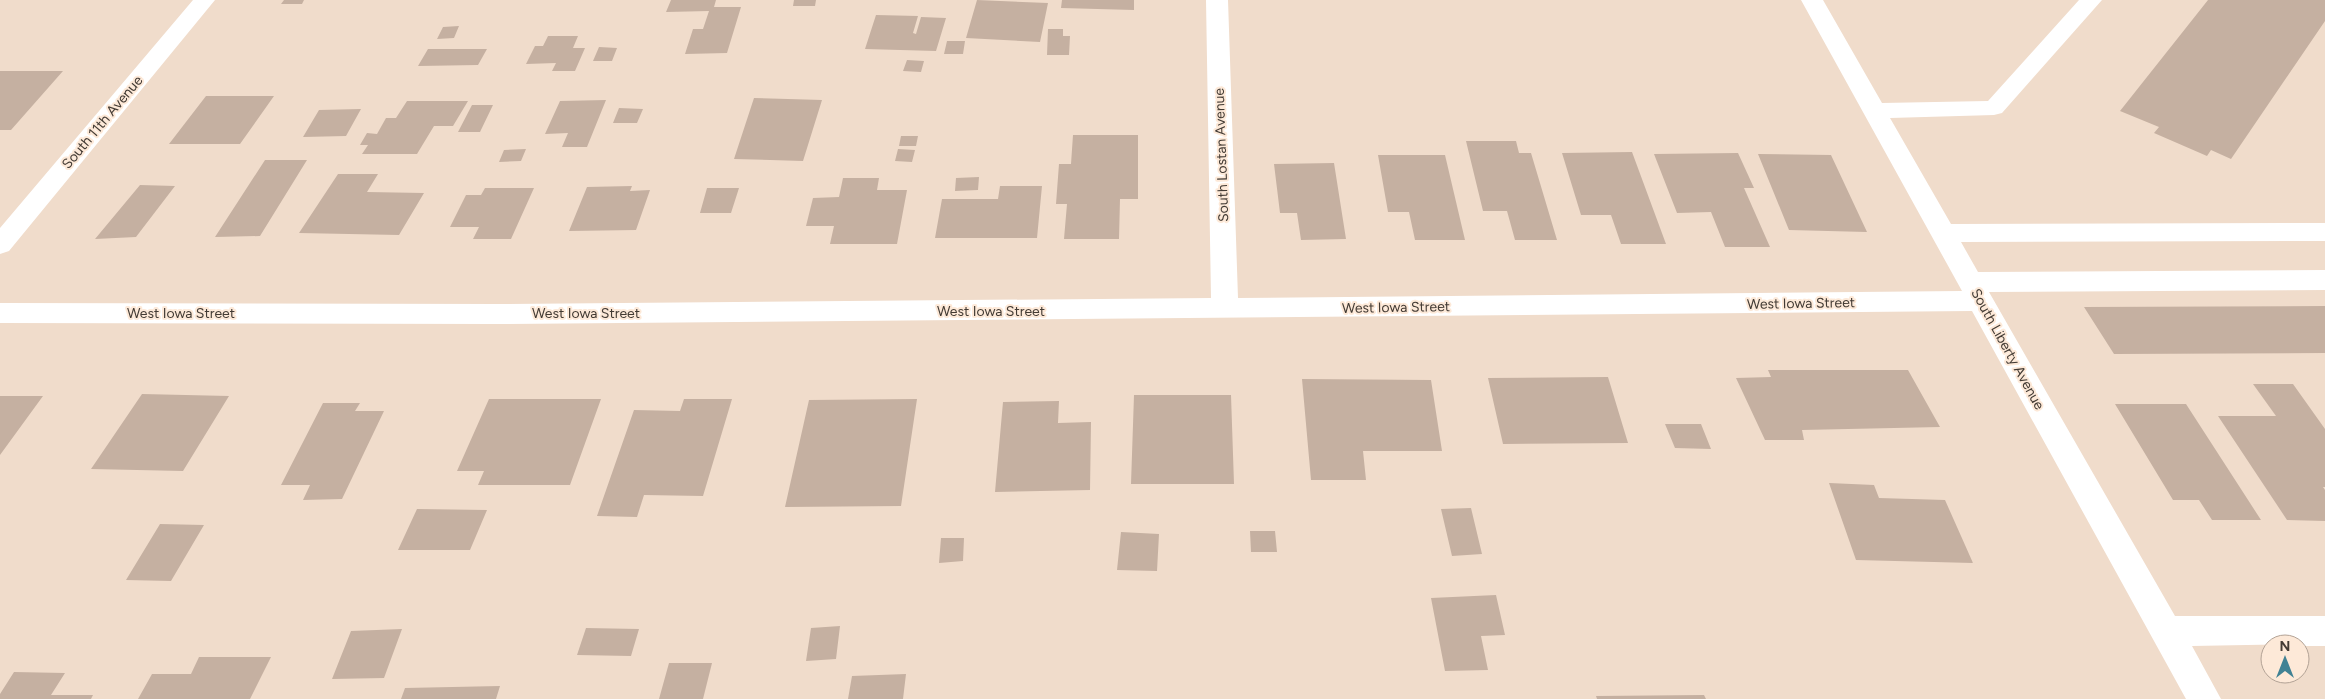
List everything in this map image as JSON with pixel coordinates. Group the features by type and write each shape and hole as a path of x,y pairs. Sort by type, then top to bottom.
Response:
{"street":[{"name":"South 11th Avenue","path":"0,245 204,0"},
{"name":"South Lostan Avenue","path":"1217,0 1225,309"},
{"name":"South Liberty Avenue","path":"1812,0 2204,699"},
{"path":"1874,112 1994,108 2091,0"},
{"path":"1943,233 2325,232"},
{"name":"West Iowa Street","path":"0,313 497,314 1225,309 1976,292 2325,280"},
{"path":"2166,631 2325,631"}],"building":[{"path":"284,0 304,0 302,4 281,4"},
{"path":"671,0 716,0 714,7 741,7 727,53 685,54 693,29 703,29 709,11 666,12"},
{"path":"794,0 816,0 815,6 793,6"},
{"path":"977,0 1048,3 1040,42 966,38"},
{"path":"1062,0 1134,0 1134,10 1061,8"},
{"path":"2208,0 2325,0 2325,21 2231,159 2211,150 2207,156 2154,133 2159,127 2120,111"},
{"path":"876,15 918,16 913,33 916,34 921,17 946,18 936,51 865,49"},
{"path":"459,26 454,38 437,39 443,27"},
{"path":"1048,29 1063,29 1063,36 1070,36 1069,55 1047,55"},
{"path":"548,36 578,36 573,48 585,48 575,71 552,71 556,63 526,64 535,46 543,46"},
{"path":"947,41 965,41 963,54 944,54"},
{"path":"599,47 617,48 612,61 593,61"},
{"path":"428,49 487,49 478,65 418,66"},
{"path":"907,60 924,61 921,72 903,71"},
{"path":"0,71 63,71 11,130 0,130"},
{"path":"206,96 274,96 240,144 169,144"},
{"path":"754,98 822,100 803,161 734,159"},
{"path":"606,100 587,147 562,147 568,133 545,134 560,101"},
{"path":"407,101 468,101 453,126 434,126 417,154 362,154 368,145 360,145 367,133 377,134 386,118 396,118"},
{"path":"472,105 493,105 480,132 458,132"},
{"path":"619,108 643,109 637,123 613,123"},
{"path":"361,109 346,136 303,137 319,110"},
{"path":"1073,135 1138,135 1138,199 1120,199 1119,239 1064,239 1067,204 1056,204 1059,164 1071,164"},
{"path":"901,136 918,136 916,146 899,146"},
{"path":"1466,141 1516,141 1519,153 1531,153 1557,240 1515,240 1507,211 1483,211"},
{"path":"526,149 521,161 499,162 504,150"},
{"path":"898,149 915,150 912,162 895,161"},
{"path":"1632,152 1666,244 1621,244 1611,215 1581,215 1562,153"},
{"path":"1738,153 1754,188 1744,188 1770,247 1725,247 1711,212 1677,213 1654,154"},
{"path":"1758,154 1831,155 1867,232 1789,230"},
{"path":"1378,155 1445,155 1465,240 1415,240 1409,212 1388,212"},
{"path":"265,160 307,160 260,236 215,237"},
{"path":"1334,163 1346,239 1301,240 1297,213 1280,213 1274,164"},
{"path":"338,174 378,174 367,192 424,193 399,235 299,233"},
{"path":"979,177 978,190 955,191 956,178"},
{"path":"843,178 879,178 877,190 907,190 897,244 830,244 834,226 806,226 813,198 839,197"},
{"path":"140,185 175,186 136,237 95,239"},
{"path":"632,186 630,191 650,190 636,230 569,231 587,187"},
{"path":"1000,186 1042,186 1037,238 935,238 942,199 998,199"},
{"path":"485,188 534,188 511,239 473,239 479,227 450,227 466,195 481,195"},
{"path":"707,188 739,188 731,213 700,213"},
{"path":"2325,306 2325,353 2114,354 2084,307"},
{"path":"1768,370 1908,370 1940,427 1802,430 1804,440 1765,440 1736,378 1771,377"},
{"path":"1608,377 1628,443 1503,444 1488,378"},
{"path":"1302,379 1431,380 1442,451 1363,451 1366,480 1311,480"},
{"path":"2253,384 2293,384 2325,429 2325,487 2323,487 2325,490 2325,521 2287,520 2218,416 2276,416"},
{"path":"142,394 229,396 183,471 91,469"},
{"path":"1134,395 1231,395 1234,484 1131,484"},
{"path":"0,396 43,396 0,455"},
{"path":"489,399 601,399 570,485 478,485 484,471 457,471"},
{"path":"684,399 732,399 703,496 644,495 637,517 597,516 634,410 680,411"},
{"path":"917,399 901,506 785,507 809,400"},
{"path":"1059,401 1058,423 1091,422 1090,490 995,492 1003,402"},
{"path":"323,403 360,403 355,411 384,411 342,499 303,500 310,485 281,485"},
{"path":"2115,404 2186,404 2261,520 2212,520 2199,500 2173,500"},
{"path":"1665,424 1701,424 1711,449 1675,448"},
{"path":"1829,483 1874,485 1879,498 1945,500 1973,563 1856,560"},
{"path":"1471,508 1482,554 1452,556 1441,509"},
{"path":"417,509 487,510 470,550 398,550"},
{"path":"160,524 204,525 171,581 126,580"},
{"path":"1250,531 1275,531 1277,552 1251,552"},
{"path":"1121,532 1159,534 1157,571 1117,570"},
{"path":"941,538 964,538 963,561 939,563"},
{"path":"1496,595 1505,635 1481,636 1488,670 1445,671 1431,598"},
{"path":"840,626 836,659 806,661 811,628"},
{"path":"586,628 639,629 631,656 577,655"},
{"path":"402,629 384,678 332,679 351,631"},
{"path":"199,657 271,657 250,699 138,699 152,674 191,674"},
{"path":"669,663 712,663 703,699 659,699"},
{"path":"14,672 65,673 51,695 93,695 91,699 0,699 0,694"},
{"path":"906,674 903,699 848,699 852,676"},
{"path":"500,686 496,699 401,699 405,688"},
{"path":"1704,695 1706,699 1597,699 1596,696"}]}
